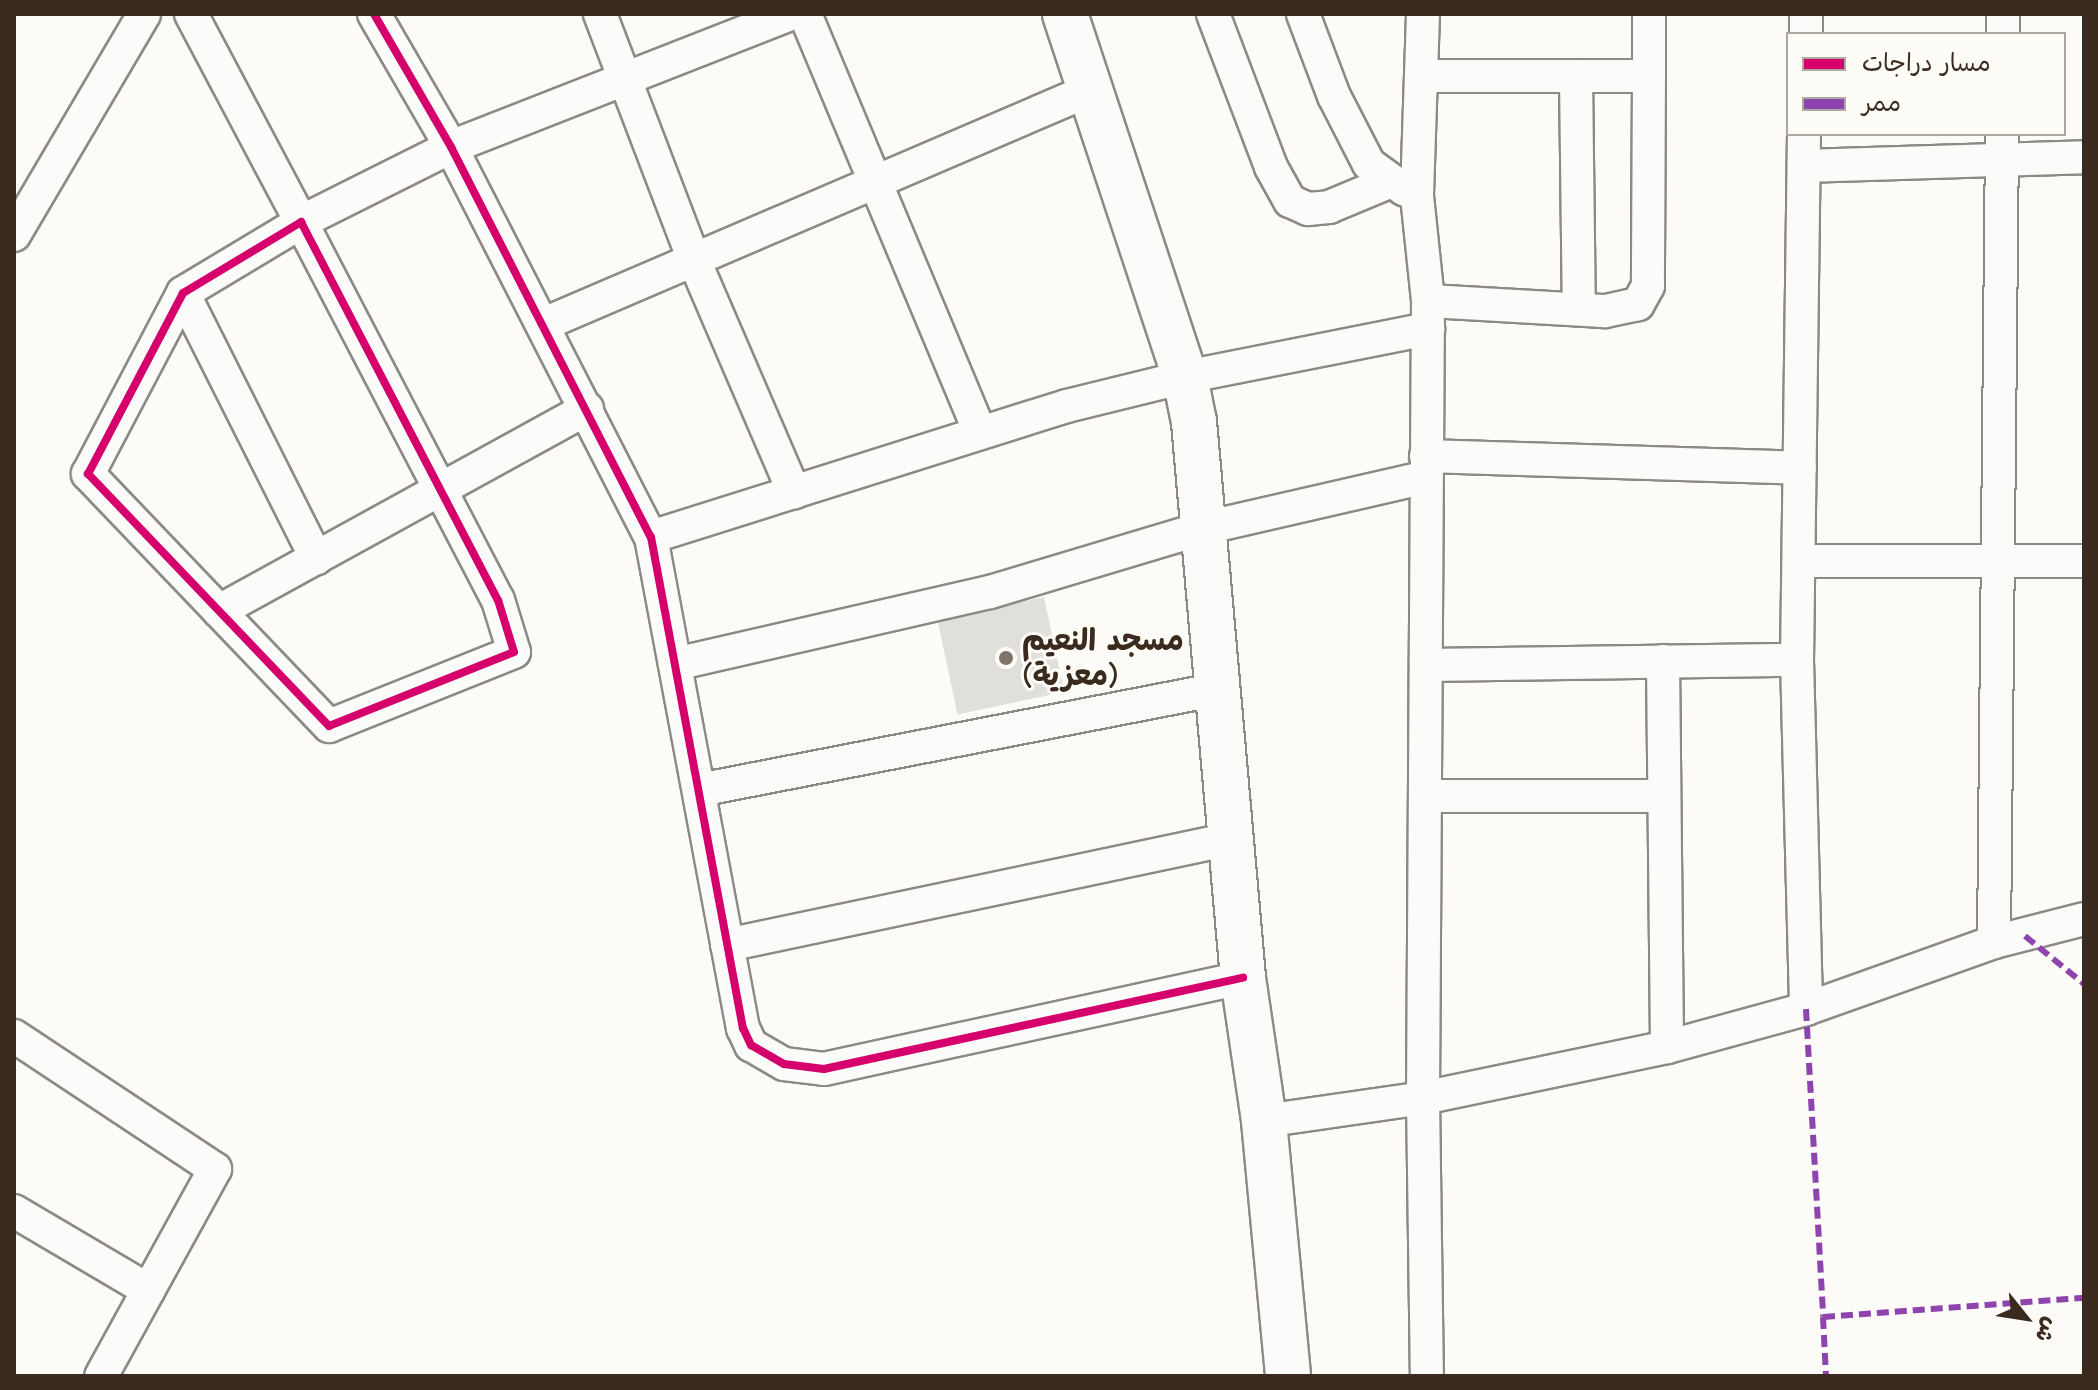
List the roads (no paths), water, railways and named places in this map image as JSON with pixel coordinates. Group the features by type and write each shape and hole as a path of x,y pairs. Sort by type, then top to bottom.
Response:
{"main road":[{"path":"1065,14 1185,377 1204,528 1243,978 1264,1121 1288,1376"}],"street":[{"path":"14,235 144,14"},
{"path":"191,14 301,222 498,600 514,652 329,726 88,474 183,293 301,222 451,147 791,14"},
{"path":"374,14 451,147 651,537 743,1028 751,1045 784,1064 824,1069 1243,978"},
{"path":"600,14 694,260 794,492"},
{"path":"805,14 873,184 980,433"},
{"path":"1213,14 1271,167 1290,201 1308,209 1329,207 1403,189"},
{"path":"1303,14 1369,164 1403,189"},
{"path":"1423,14 1421,76 1403,189 1428,315 1423,1098 1427,1376"},
{"path":"651,537 980,433 1428,315 1628,310 1648,286 1649,14"},
{"path":"1421,76 1649,76"},
{"path":"1576,76 1579,309"},
{"path":"544,324 1090,90"},
{"path":"1804,136 1797,660 1806,1009"},
{"path":"1804,166 2002,146 2084,157"},
{"path":"1994,942 2002,146"},
{"path":"183,293 316,558"},
{"path":"219,611 587,409"},
{"path":"675,664 990,592 1426,466 1800,468"},
{"path":"1799,561 2084,561"},
{"path":"1426,665 1797,660"},
{"path":"1663,661 1667,1047"},
{"path":"699,790 1219,689"},
{"path":"1425,796 1664,796"},
{"path":"727,945 1231,839"},
{"path":"1264,1121 1423,1098 1667,1047 1806,1009 1994,942 2084,919"},
{"path":"14,1036 215,1169 101,1376"},
{"path":"14,1211 148,1290"}],"place":[{"name":"مسجد النعيم (معزية)","path":"1006,658"}]}
